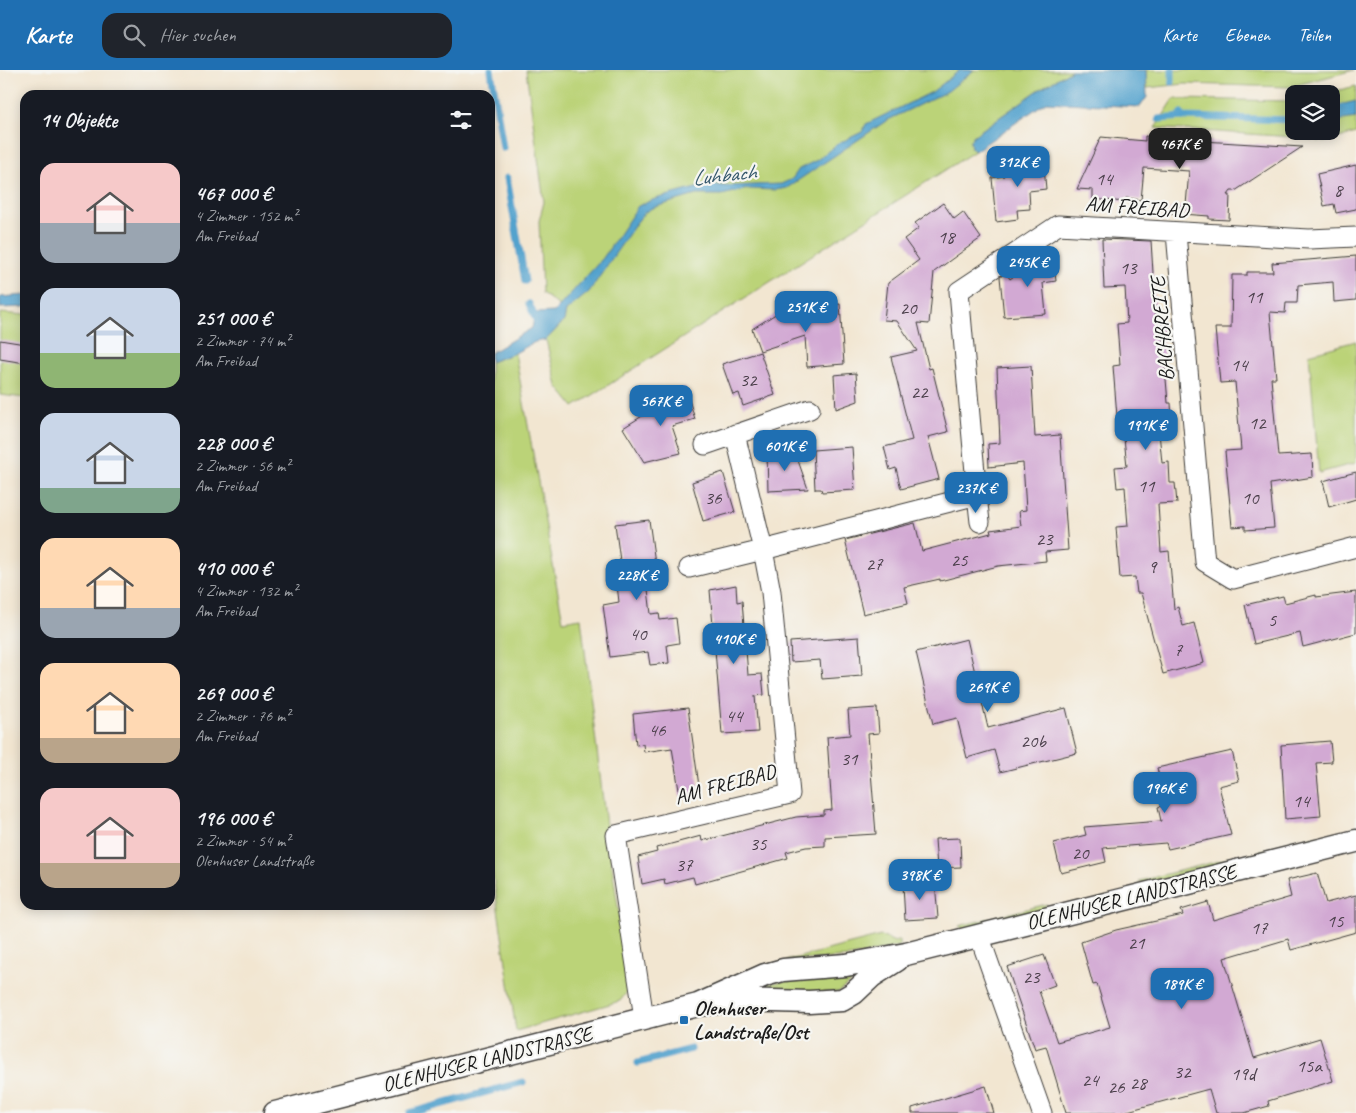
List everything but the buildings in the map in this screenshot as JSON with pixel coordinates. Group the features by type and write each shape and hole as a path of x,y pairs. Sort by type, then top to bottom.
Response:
{"street":[{"name":"AM FREIBAD","path":"980,522 959,291 1058,225 1309,239 1356,237"},
{"name":"BACHBREITE","path":"1176,233 1205,562 1233,579 1356,548"},
{"path":"705,445 810,409"},
{"name":"AM FREIBAD","path":"644,1018 616,835 790,794 771,592 763,550 735,434"},
{"path":"689,568 977,494"},
{"name":"OLENHUSER LANDSTRASSE","path":"698,1005 765,975 783,970 846,965 906,954 1356,842"},
{"path":"979,935 1042,1113"},
{"name":"OLENHUSER LANDSTRASSE","path":"275,1113 698,1005 746,1000 809,1002 842,1000 854,993 882,968 906,954"}],"green space":[{"path":"526,70 1072,70 1040,89 973,136 970,141 971,148 975,151 574,407 557,386 546,340 564,321 566,311 542,293 539,221 544,202"},
{"path":"1146,70 1354,70 1297,85 1285,85 1285,87 1185,84 1147,88"},
{"path":"1356,86 1356,133 1340,138 1340,90"},
{"path":"1174,99 1285,101 1285,136 1155,128"},
{"path":"1313,140 1332,140 1325,142"},
{"path":"0,313 20,315 20,397 0,395"},
{"path":"1356,341 1356,463 1319,473 1309,354"},
{"path":"515,353 563,621 581,618 606,825 630,988 620,1001 516,1031 495,889 495,360"},
{"path":"1318,836 1314,842 1265,854 1259,851"},
{"path":"1235,857 1233,862 1144,884 1139,881"},
{"path":"1047,904 1044,910 964,930 959,926"},
{"path":"881,936 895,942 899,940 899,946 851,957 785,961"},
{"path":"863,971 839,992 761,993 757,985"}],"water":[{"path":"960,70 974,70 948,91 886,121 787,188 776,190 748,189 722,195 696,195 652,208 644,213 637,222 589,292 566,311 564,321 546,340 535,342 515,353 495,360 495,350 532,328 535,313 554,312 603,258 638,206 655,199 711,184 724,186 781,184 792,179 799,169 817,160 837,144 862,132 866,124 932,92"},
{"path":"1072,70 1146,70 1147,97 1140,107 1046,102 975,151 971,148 970,141 973,136 1040,89"},
{"path":"1356,101 1356,118 1340,121 1340,105"},
{"path":"20,295 20,307 0,308 0,297"}],"waterway":[{"path":"491,70 494,90"},
{"path":"1172,70 1172,82"},
{"path":"495,96 503,148"},
{"path":"1181,113 1183,117 1285,120"},
{"path":"1159,119 1183,117"},
{"path":"507,178 525,281"},
{"path":"529,304 538,324"},
{"path":"638,1063 691,1049"},
{"path":"410,1113 523,1082"}],"place":[{"name":"Olenhuser Landstraße/Ost","path":"684,1020"}],"water label":[{"name":"Luhbach","path":"724,174"}]}
